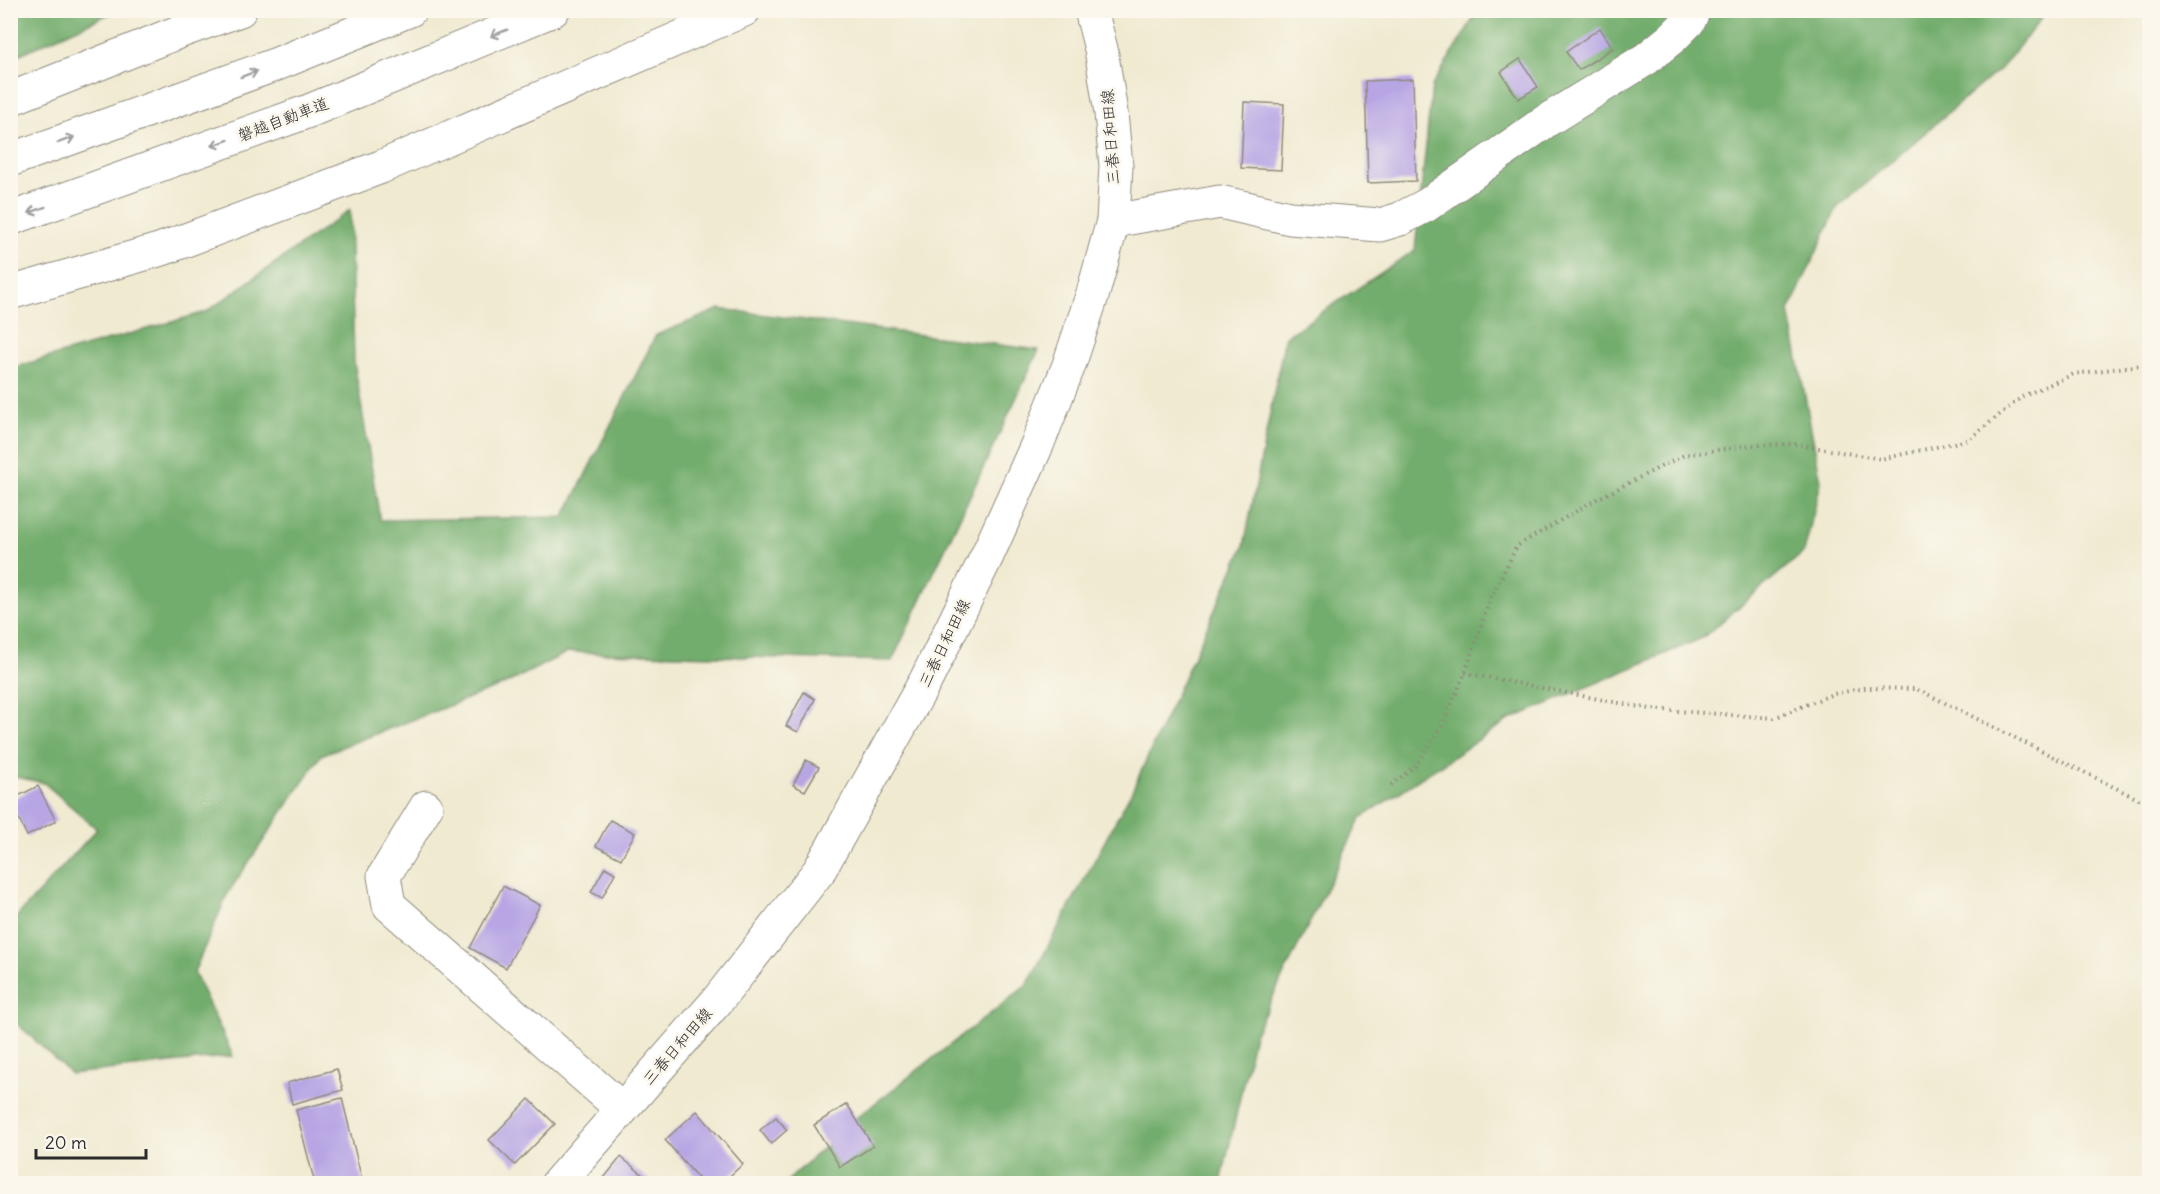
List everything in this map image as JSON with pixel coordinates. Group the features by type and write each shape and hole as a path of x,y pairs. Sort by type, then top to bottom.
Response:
{"main road":[{"path":"10,99 240,10"},
{"path":"10,160 277,64 410,10"},
{"name":"磐越自動車道","path":"10,219 309,111 553,10"},
{"path":"10,293 162,249 381,167 744,10"},
{"name":"三春日和田線","path":"557,1184 717,1000 819,871 921,690 987,556 1037,445 1068,365 1093,293 1113,221 1116,166 1111,112 1101,49 1091,10"},
{"path":"1113,221 1220,202 1290,218 1380,225 1400,219 1427,205 1546,121 1646,59 1678,33 1689,21 1694,10"},
{"path":"426,807 384,876 389,905 622,1108"}],"path":[{"path":"1391,785 1415,766 1441,728 1465,673 1490,599 1517,546 1597,499 1684,455 1751,445 1795,444 1881,459 1968,440 2023,396 2074,374 2150,364"},
{"path":"1465,673 1650,709 1774,718 1833,694 1865,688 1917,689 2150,805"}],"green space":[{"path":"11,10 116,10 116,11 11,58"},
{"path":"1478,11 2047,11 2004,65 1837,208 1789,311 1821,482 1804,552 1702,638 1507,721 1361,818 1254,1035 1221,1183 784,1184 856,1118 1027,985 1132,791 1244,546 1285,337 1415,250 1432,86"},
{"path":"350,210 354,361 380,520 564,517 656,335 720,309 1039,350 892,661 568,652 503,685 321,755 228,893 194,972 233,1056 71,1074 11,1018 11,923 97,829 44,783 11,776 11,368 206,312"}],"building":[{"path":"1600,28 1613,48 1579,70 1566,52"},
{"path":"1520,59 1538,87 1518,99 1501,72"},
{"path":"1413,79 1416,181 1368,183 1365,81"},
{"path":"1244,102 1284,104 1281,170 1241,168"},
{"path":"804,692 815,699 798,732 786,726"},
{"path":"806,760 819,767 805,791 793,785"},
{"path":"38,786 56,821 27,836 10,800"},
{"path":"610,820 635,833 621,859 596,846"},
{"path":"605,867 615,873 602,898 591,892"},
{"path":"503,886 540,905 506,968 470,948"},
{"path":"337,1069 343,1090 292,1104 287,1083"},
{"path":"342,1098 363,1184 315,1184 296,1110"},
{"path":"529,1099 555,1124 515,1165 489,1140"},
{"path":"847,1104 873,1146 840,1167 814,1125"},
{"path":"697,1111 743,1164 721,1184 703,1184 665,1140"},
{"path":"776,1117 787,1130 771,1144 760,1130"},
{"path":"621,1157 654,1184 599,1184"}]}
